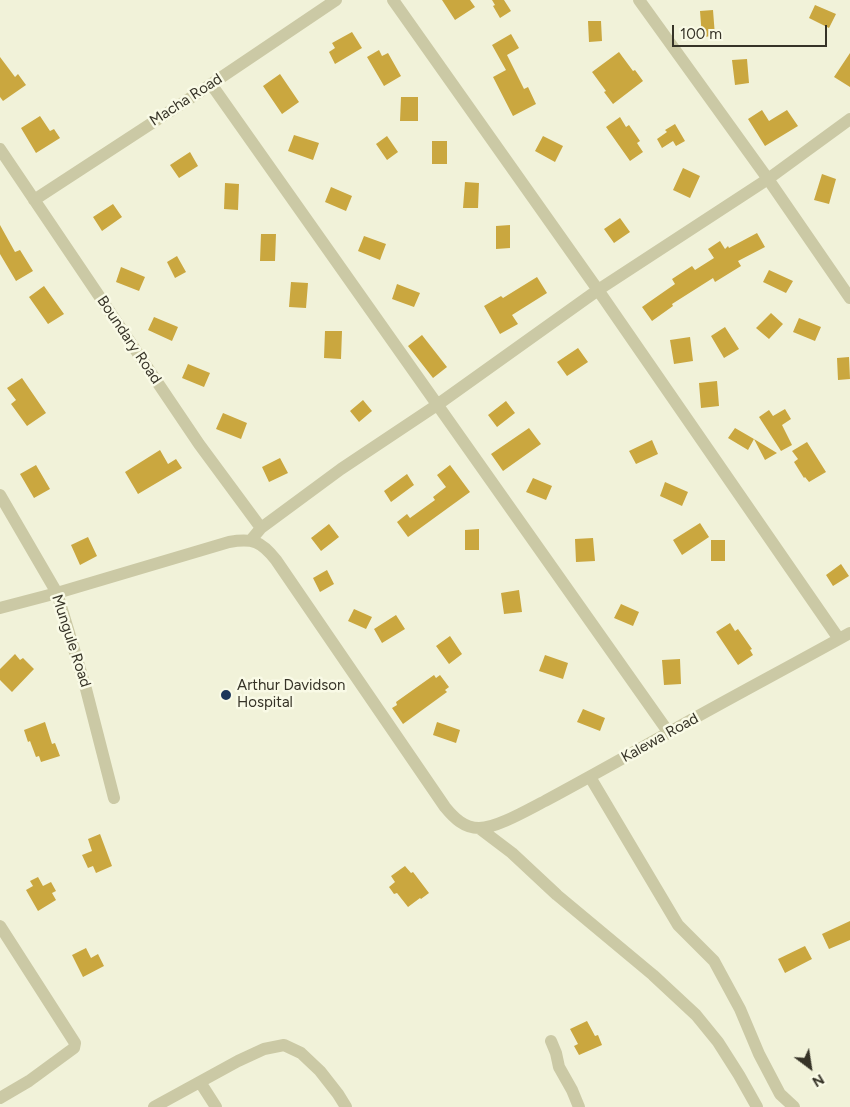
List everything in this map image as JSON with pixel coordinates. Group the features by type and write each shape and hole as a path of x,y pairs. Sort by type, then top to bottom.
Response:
{"street":[{"name":"Macha Road","path":"34,200 336,0"},
{"path":"393,0 845,636"},
{"path":"639,0 768,179 850,298"},
{"path":"211,84 668,733"},
{"path":"0,608 229,542 251,540 261,528 341,469 436,405 598,290 768,179 850,119"},
{"name":"Boundary Road","path":"0,149 199,444 261,528"},
{"name":"Mungule Road","path":"0,495 57,593 86,689 114,798"},
{"name":"Kalewa Road","path":"251,540 262,544 269,550 445,807 454,818 464,825 479,828 516,816 845,636"},
{"path":"590,777 678,925 714,961 740,1009 759,1054 780,1094 794,1107"},
{"path":"479,828 512,853 557,895 645,968 696,1015 718,1042 757,1107"},
{"path":"0,926 75,1043 74,1048 29,1081 0,1098"},
{"path":"551,1041 579,1107"},
{"path":"154,1107 238,1061 264,1049 284,1045 301,1053 320,1071 346,1107"},
{"path":"200,1082 216,1107"}],"building":[{"path":"442,0 470,0 475,7 455,20"},
{"path":"492,0 504,0 511,11 500,18 493,6 495,5"},
{"path":"815,5 836,14 829,28 809,18"},
{"path":"713,10 715,36 702,37 700,11"},
{"path":"588,21 601,21 602,41 589,42"},
{"path":"352,32 362,48 335,64 329,52 335,48 332,43"},
{"path":"511,34 519,48 507,55 524,89 528,87 536,104 513,116 493,77 506,70 492,45"},
{"path":"379,50 382,56 388,53 401,76 384,86 367,57"},
{"path":"619,52 643,81 613,104 592,72"},
{"path":"850,53 850,87 834,77"},
{"path":"0,57 15,77 18,74 26,85 3,101 0,97"},
{"path":"747,59 749,83 735,85 732,60"},
{"path":"280,74 299,102 282,114 263,86"},
{"path":"401,97 418,97 418,121 400,121"},
{"path":"762,110 769,121 787,110 798,126 765,146 748,119"},
{"path":"40,116 50,131 54,129 60,138 36,153 21,128"},
{"path":"620,117 626,127 629,125 640,141 637,143 643,152 630,161 606,127"},
{"path":"675,124 685,141 676,146 673,141 662,148 657,139 667,132 665,130"},
{"path":"294,135 319,143 313,160 288,151"},
{"path":"387,136 398,152 387,160 376,144"},
{"path":"543,136 563,146 555,162 535,151"},
{"path":"432,141 447,141 447,164 432,164"},
{"path":"190,152 198,166 179,178 170,165"},
{"path":"683,168 700,176 690,198 673,190"},
{"path":"822,174 836,179 829,204 814,200"},
{"path":"465,182 479,183 478,208 463,208"},
{"path":"225,183 239,184 238,210 224,209"},
{"path":"331,187 352,196 346,211 325,202"},
{"path":"113,204 122,217 102,231 93,217"},
{"path":"620,218 630,232 614,243 604,229"},
{"path":"0,225 15,252 20,250 33,271 16,281 0,254"},
{"path":"510,225 510,248 496,249 496,226"},
{"path":"757,233 765,247 738,261 741,266 715,282 713,278 672,304 673,306 652,321 642,307 675,284 672,279 692,266 695,270 714,258 708,249 720,241 725,249"},
{"path":"261,234 276,234 275,261 260,261"},
{"path":"364,236 386,244 380,260 358,251"},
{"path":"177,256 186,272 175,278 167,262"},
{"path":"121,267 145,277 139,291 116,282"},
{"path":"769,270 793,281 786,293 763,282"},
{"path":"537,277 547,293 512,315 518,324 500,334 484,306 501,296 503,298"},
{"path":"291,282 308,283 306,308 289,307"},
{"path":"397,284 420,293 414,307 392,299"},
{"path":"44,286 64,314 48,324 29,297"},
{"path":"771,313 783,324 769,339 756,328"},
{"path":"154,317 178,327 172,341 148,330"},
{"path":"799,318 821,327 815,341 793,332"},
{"path":"725,327 739,349 724,358 711,336"},
{"path":"325,331 342,331 341,359 324,358"},
{"path":"422,335 447,367 433,378 408,346"},
{"path":"690,337 693,361 674,364 670,340"},
{"path":"578,348 588,362 567,376 557,362"},
{"path":"849,357 850,379 838,380 837,358"},
{"path":"188,364 210,373 204,387 182,378"},
{"path":"22,378 46,413 27,426 11,404 16,400 7,388"},
{"path":"717,381 719,406 701,408 699,383"},
{"path":"363,400 372,411 359,422 350,411"},
{"path":"506,401 515,413 497,427 488,415"},
{"path":"785,409 791,419 782,425 792,445 781,451 759,417 769,410 773,416"},
{"path":"223,413 247,423 241,439 216,429"},
{"path":"529,428 541,444 503,471 491,454"},
{"path":"735,428 754,439 748,450 728,438"},
{"path":"754,439 777,453 765,460"},
{"path":"652,440 658,454 636,464 629,451"},
{"path":"807,442 826,472 809,482 804,478 794,462 798,459 792,451"},
{"path":"160,450 168,464 176,459 182,468 138,494 125,472"},
{"path":"280,458 288,473 269,482 262,467"},
{"path":"36,465 50,489 34,498 20,474"},
{"path":"450,465 470,492 408,537 397,522 407,514 410,518 435,500 433,497 446,487 437,475"},
{"path":"407,474 414,485 391,502 384,491"},
{"path":"533,478 552,486 546,500 526,492"},
{"path":"665,482 688,492 682,506 660,496"},
{"path":"700,523 709,537 682,555 673,540"},
{"path":"329,524 339,537 321,551 311,538"},
{"path":"479,529 479,550 465,550 465,530"},
{"path":"88,537 97,556 80,565 71,545"},
{"path":"593,538 595,561 576,562 575,539"},
{"path":"711,540 725,540 725,561 711,561"},
{"path":"841,564 849,576 833,586 826,575"},
{"path":"327,570 334,584 320,592 313,578"},
{"path":"519,590 522,612 504,614 501,593"},
{"path":"621,604 639,612 633,626 614,618"},
{"path":"354,609 372,617 366,629 348,621"},
{"path":"396,615 405,629 382,643 374,629"},
{"path":"730,623 735,631 738,629 752,649 750,650 753,655 738,665 716,632"},
{"path":"450,636 462,654 449,664 436,646"},
{"path":"15,654 20,660 23,658 34,669 12,692 0,680 0,669"},
{"path":"545,655 568,663 563,679 539,671"},
{"path":"680,659 681,684 664,685 662,660"},
{"path":"434,675 436,678 440,675 449,687 445,690 447,692 403,724 392,708 397,705 396,702"},
{"path":"583,709 605,718 600,731 577,722"},
{"path":"45,722 52,744 55,743 60,756 41,762 39,756 36,757 30,741 28,742 24,730"},
{"path":"437,722 460,730 456,743 433,735"},
{"path":"100,834 112,866 96,873 93,866 88,868 82,855 92,851 88,839"},
{"path":"405,866 411,873 413,872 429,893 408,907 397,893 394,894 389,887 395,882 391,876"},
{"path":"38,877 43,886 51,882 56,891 52,893 56,900 38,911 26,890 33,886 30,881"},
{"path":"850,921 850,940 829,949 822,934"},
{"path":"805,946 812,959 785,973 778,959"},
{"path":"86,948 91,958 98,954 104,966 83,977 72,955"},
{"path":"587,1021 595,1036 598,1035 602,1045 579,1055 574,1046 578,1044 570,1029"}],"place":[{"name":"Arthur Davidson Hospital","path":"226,695"}]}
